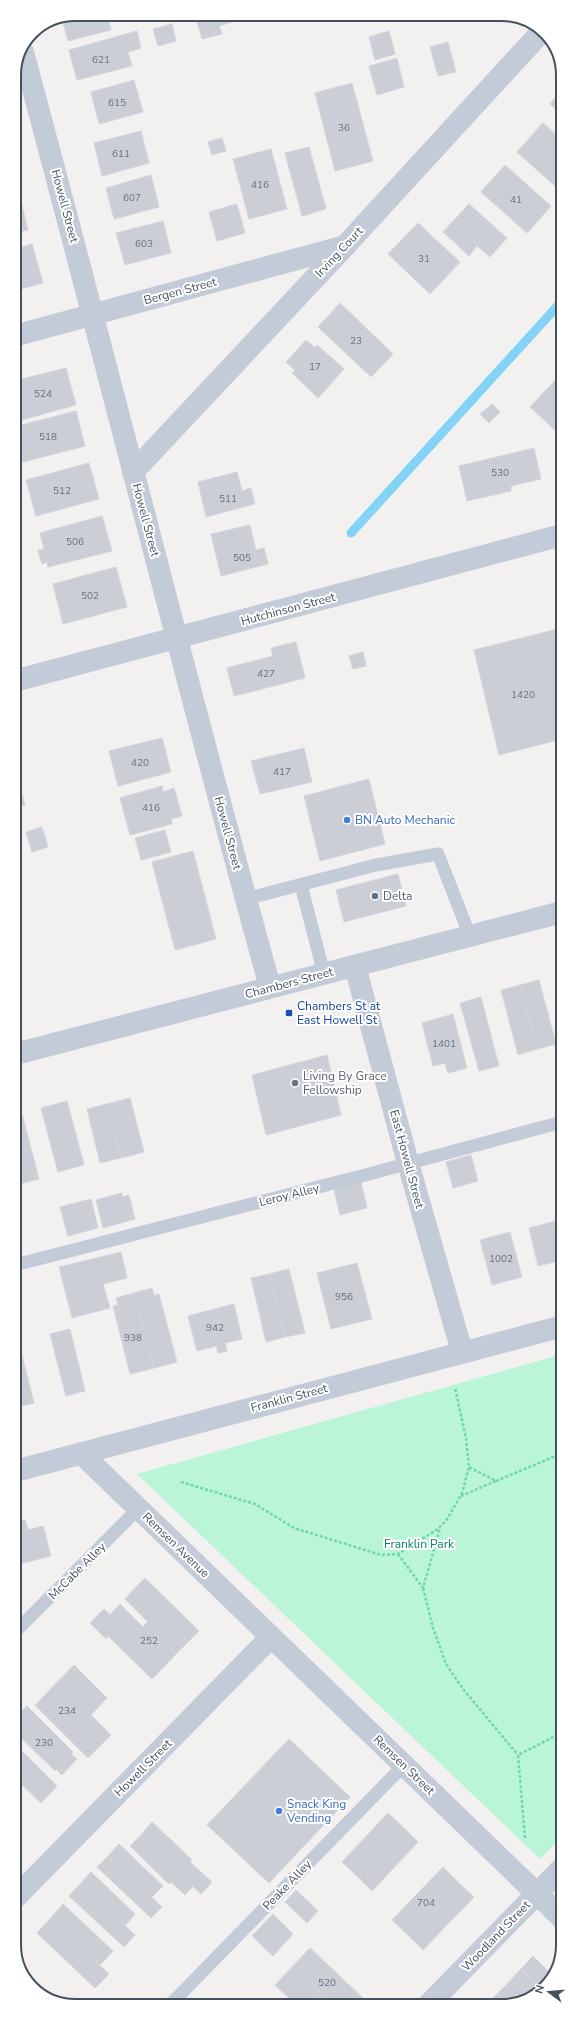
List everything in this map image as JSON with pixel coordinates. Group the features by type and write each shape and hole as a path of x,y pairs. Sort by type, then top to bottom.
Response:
{"street":[{"name":"Irving Court","path":"133,472 345,246 539,35"},
{"name":"Howell Street","path":"25,55 94,315 133,472 245,899 270,987"},
{"name":"Bergen Street","path":"21,334 345,246"},
{"name":"Hutchinson Street","path":"21,679 556,538"},
{"name":"Chambers Street","path":"21,1052 556,914"},
{"name":"East Howell Street","path":"355,966 408,1163 462,1352"},
{"name":"Franklin Street","path":"21,1469 556,1328"},
{"name":"Remsen Avenue","path":"81,1453 271,1637"},
{"name":"Howell Street","path":"21,1892 271,1637"},
{"name":"Remsen Street","path":"271,1637 537,1893"},
{"name":"Woodland Street","path":"434,1999 556,1874"},
{"path":"537,1893 556,1912"}],"lane":[{"path":"245,899 376,865 438,854 470,936"},
{"path":"301,885 324,974"},
{"name":"Leroy Alley","path":"21,1263 556,1124"},
{"name":"McCabe Alley","path":"21,1626 138,1509"},
{"name":"Peake Alley","path":"176,1999 404,1765"}],"path":[{"path":"181,1482 255,1504 294,1528 381,1555 398,1554 440,1526 448,1518 460,1496 469,1466 466,1438 455,1388"},
{"path":"460,1496 556,1456"},
{"path":"469,1466 496,1482"},
{"path":"423,1588 440,1526"},
{"path":"398,1554 423,1588 433,1628 446,1664 463,1689 518,1755 525,1838"},
{"path":"518,1755 556,1736"}],"green space":[{"name":"Franklin Park","path":"556,1356 556,1842 540,1859 137,1474"}],"building":[{"path":"109,21 111,30 68,41 63,22"},
{"path":"197,21 232,21 219,26 222,34 202,39"},
{"path":"172,24 176,41 158,46 153,29"},
{"path":"137,31 141,48 128,52 132,66 77,80 69,50"},
{"path":"389,31 395,54 375,60 369,37"},
{"path":"448,42 456,72 438,76 430,47"},
{"path":"397,58 404,87 377,95 369,66"},
{"path":"134,80 143,112 99,124 91,92"},
{"path":"352,83 373,161 335,171 315,93"},
{"path":"556,97 556,110 550,104"},
{"path":"543,123 556,135 556,187 517,152"},
{"path":"141,131 149,163 102,176 94,143"},
{"path":"222,138 226,151 212,155 208,142"},
{"path":"309,147 326,209 302,216 285,153"},
{"path":"271,149 287,209 249,219 233,159"},
{"path":"505,165 551,206 527,233 481,192"},
{"path":"151,175 159,207 114,219 106,188"},
{"path":"237,204 245,233 217,241 209,212"},
{"path":"469,204 507,238 490,257 477,246 469,256 443,232"},
{"path":"23,210 28,230 21,232 21,211"},
{"path":"163,221 171,253 125,265 116,233"},
{"path":"418,223 460,262 430,294 388,254"},
{"path":"32,244 43,283 21,289 21,247"},
{"path":"340,303 393,354 371,377 318,327"},
{"path":"306,340 315,348 317,345 344,369 318,398 292,373 295,370 286,362"},
{"path":"66,368 76,405 21,420 21,379"},
{"path":"556,379 556,431 530,407"},
{"path":"492,404 500,412 489,423 480,414"},
{"path":"76,411 85,446 21,462 21,425"},
{"path":"534,448 541,479 511,486 511,491 467,501 459,466"},
{"path":"89,463 99,499 36,516 26,480"},
{"path":"237,472 242,491 251,488 255,504 206,517 198,482"},
{"path":"102,516 112,551 48,567 47,562 42,564 38,550 44,549 40,533"},
{"path":"250,525 256,550 264,548 268,564 221,576 211,534"},
{"path":"116,567 127,607 63,624 53,584"},
{"path":"556,630 556,741 499,755 474,650"},
{"path":"296,642 305,678 234,696 227,668 273,656 271,648"},
{"path":"363,652 366,666 353,669 349,656"},
{"path":"162,738 171,772 118,786 109,751"},
{"path":"304,748 312,782 260,794 251,761"},
{"path":"369,779 385,844 320,861 304,796"},
{"path":"162,786 163,792 174,788 182,816 171,819 172,824 130,835 120,798"},
{"path":"21,791 25,805 21,806"},
{"path":"42,827 48,847 32,852 26,832"},
{"path":"165,830 171,852 141,860 135,838"},
{"path":"193,851 216,939 175,950 152,862"},
{"path":"398,874 406,906 344,922 336,890"},
{"path":"539,980 556,1044 537,1049 520,985"},
{"path":"520,985 537,1049 518,1055 501,990"},
{"path":"481,997 499,1066 479,1071 460,1003"},
{"path":"453,1014 467,1068 448,1073 445,1063 433,1066 422,1023"},
{"path":"327,1055 341,1115 266,1135 252,1075"},
{"path":"130,1098 144,1152 121,1158 107,1104"},
{"path":"67,1101 84,1165 58,1172 41,1108"},
{"path":"107,1104 121,1158 100,1163 87,1109"},
{"path":"21,1114 39,1179 21,1184"},
{"path":"471,1155 478,1181 453,1188 446,1162"},
{"path":"361,1182 367,1208 340,1215 334,1189"},
{"path":"122,1193 122,1197 129,1195 135,1219 103,1228 96,1200"},
{"path":"91,1199 98,1228 68,1236 60,1207"},
{"path":"556,1221 556,1262 538,1266 529,1228"},
{"path":"510,1232 522,1277 492,1285 480,1240"},
{"path":"121,1252 127,1278 103,1284 110,1308 72,1318 59,1267"},
{"path":"357,1263 372,1319 331,1329 317,1273"},
{"path":"289,1269 305,1333 285,1337 269,1274"},
{"path":"269,1274 285,1337 266,1342 251,1278"},
{"path":"152,1288 154,1296 159,1294 177,1362 154,1368 134,1293"},
{"path":"134,1293 154,1368 130,1374 113,1306 118,1305 116,1298"},
{"path":"234,1304 242,1339 225,1343 227,1351 218,1353 216,1346 197,1351 188,1316"},
{"path":"70,1329 85,1391 66,1396 50,1334"},
{"path":"21,1352 34,1403 21,1406"},
{"path":"25,1520 28,1530 43,1526 51,1556 21,1564 21,1521"},
{"path":"145,1578 199,1631 188,1642 134,1589"},
{"path":"134,1589 188,1642 176,1654 145,1624 148,1622 125,1599"},
{"path":"120,1604 143,1627 145,1624 176,1654 164,1667 110,1615"},
{"path":"104,1609 164,1667 152,1679 108,1636 106,1639 90,1623"},
{"path":"74,1665 107,1698 91,1715 111,1735 88,1758 35,1705"},
{"path":"27,1706 73,1752 71,1754 77,1759 62,1775 56,1769 55,1771 21,1738 21,1712"},
{"name":"Snack King Vending","path":"289,1739 350,1797 269,1883 207,1825"},
{"path":"21,1750 57,1786 41,1803 21,1784"},
{"path":"388,1813 404,1828 358,1877 342,1862"},
{"path":"152,1822 192,1860 190,1862 212,1882 201,1894 140,1836"},
{"path":"404,1828 418,1842 372,1891 358,1877"},
{"path":"140,1836 193,1886 185,1895 171,1882 169,1884 130,1846"},
{"path":"119,1844 163,1886 152,1897 108,1856"},
{"path":"108,1856 162,1907 151,1918 97,1867"},
{"path":"443,1867 460,1884 410,1937 392,1920"},
{"path":"91,1872 135,1914 125,1926 80,1884"},
{"path":"80,1884 135,1935 124,1947 69,1896"},
{"path":"460,1884 474,1897 423,1950 410,1937"},
{"path":"296,1890 318,1911 307,1923 285,1902"},
{"path":"63,1904 113,1951 100,1965 50,1919"},
{"path":"273,1914 293,1934 273,1956 252,1936"},
{"path":"50,1919 109,1974 95,1988 37,1933"},
{"path":"310,1948 363,1998 327,1999 292,1967"},
{"path":"533,1956 549,1972 529,1972 529,1977 521,1969"},
{"path":"292,1967 327,1999 290,1999 275,1985"},
{"path":"521,1969 529,1977 529,1992 523,1995 509,1982"},
{"path":"509,1982 523,1995 502,1999 497,1994"},
{"path":"497,1994 502,1999 492,1999"}],"waterway":[{"path":"351,533 556,308"}],"place":[{"name":"BN Auto Mechanic","path":"347,820"},
{"name":"Delta","path":"375,896"},
{"name":"Chambers St at East Howell St","path":"289,1013"},
{"name":"Living By Grace Fellowship","path":"295,1083"},
{"name":"Snack King Vending","path":"279,1811"}]}
